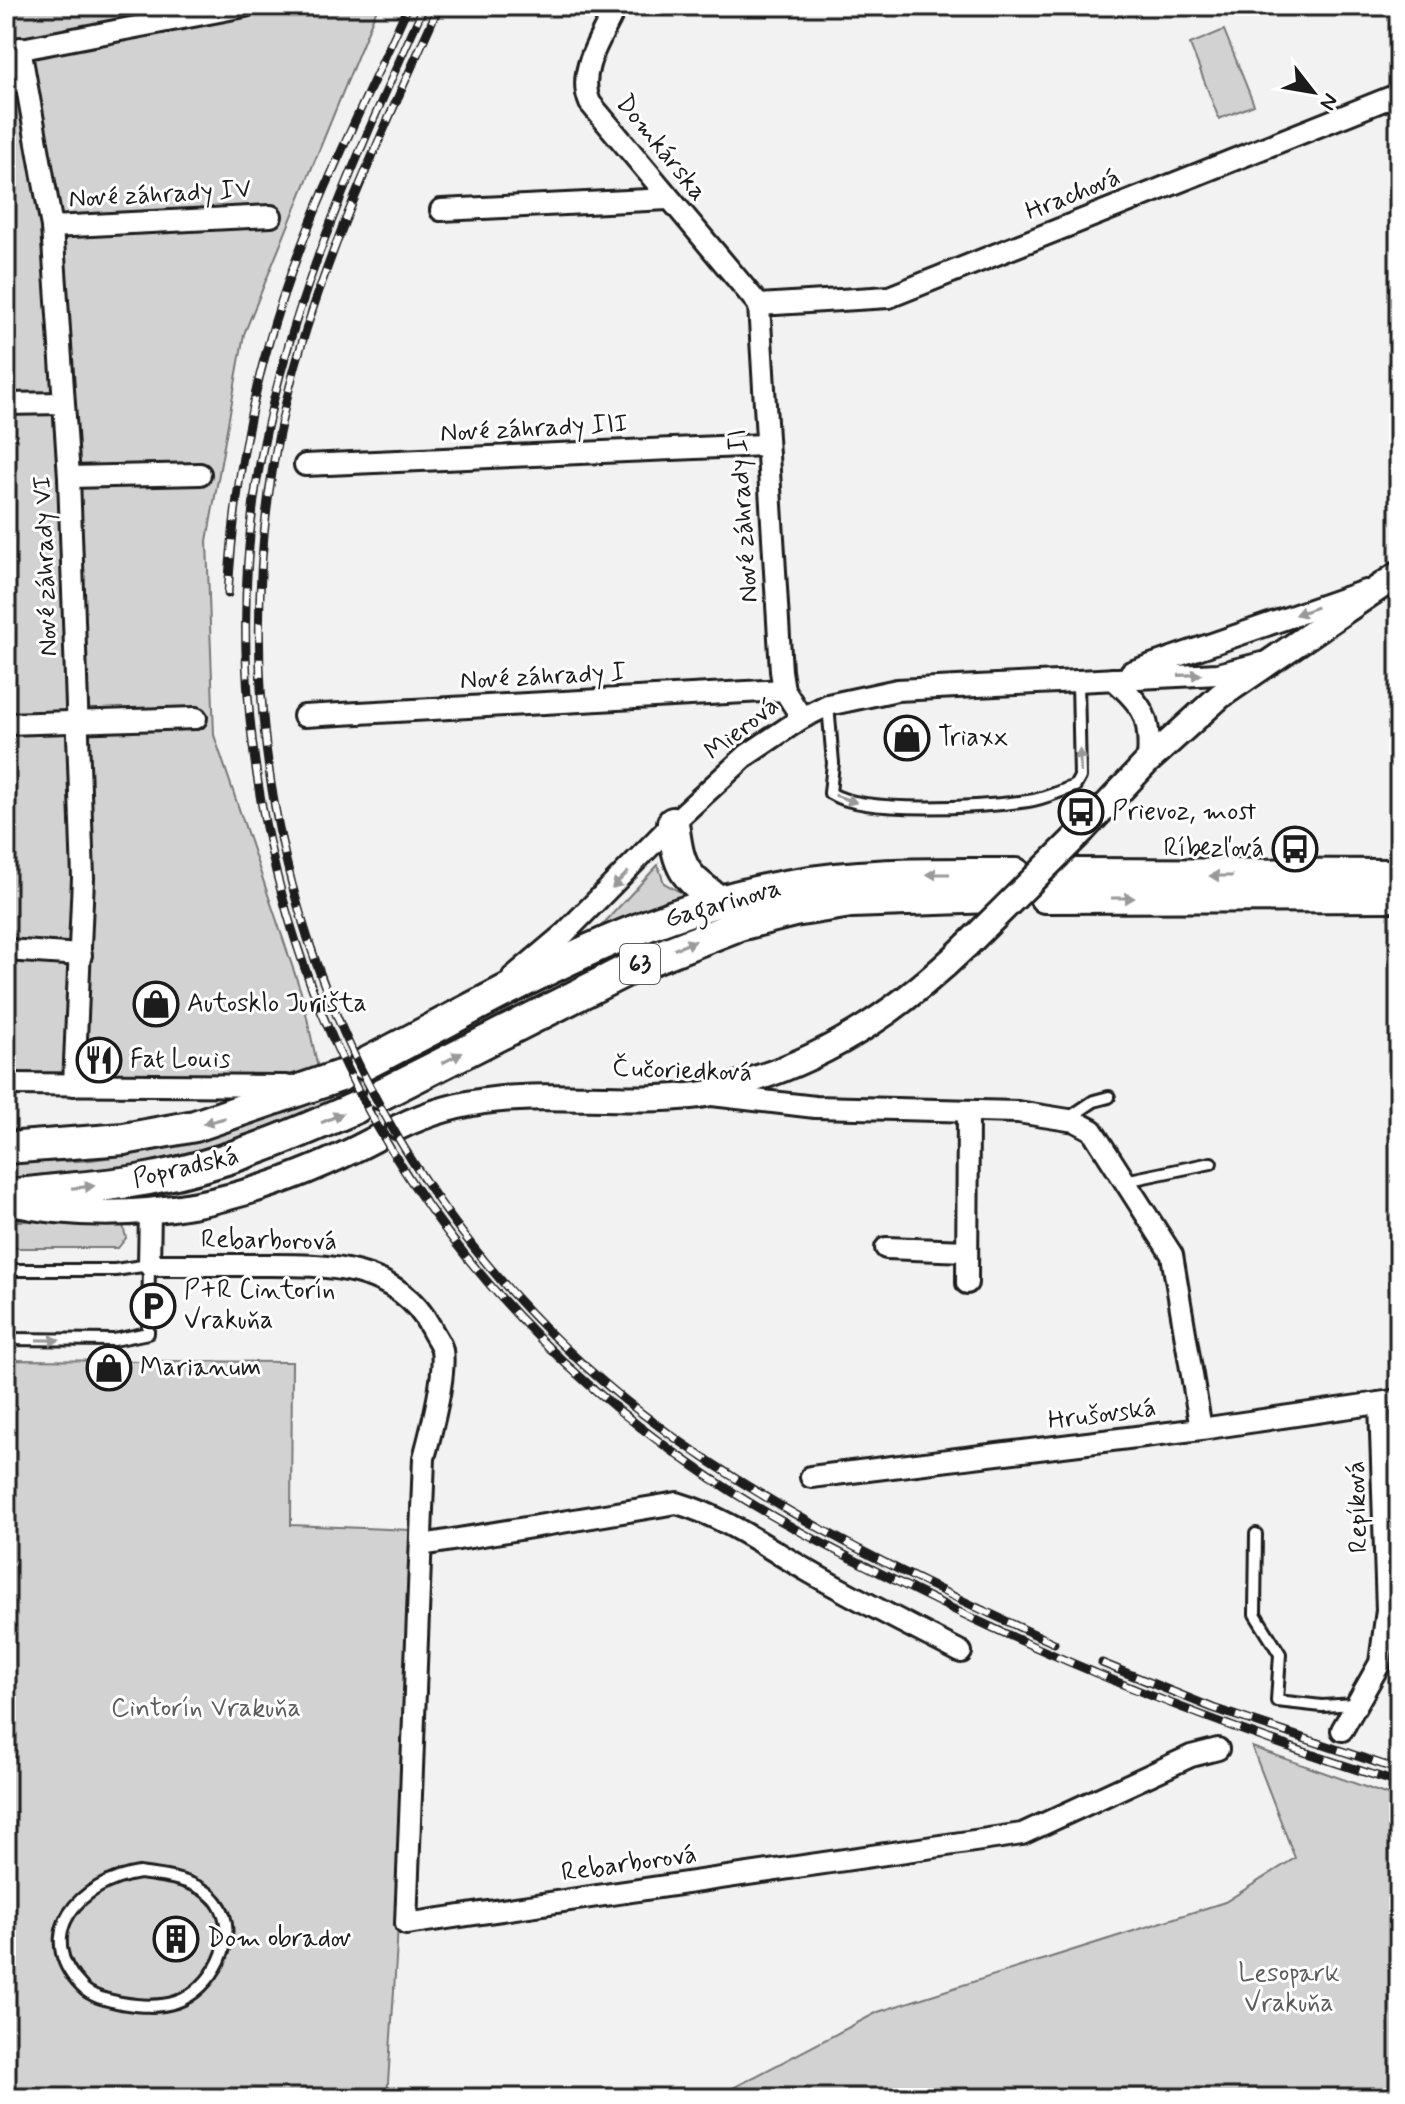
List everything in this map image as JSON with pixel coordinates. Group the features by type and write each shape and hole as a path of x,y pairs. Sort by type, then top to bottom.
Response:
{"main road":[{"path":"673,823 677,854 688,879 720,902"},
{"name":"Gagarinova","path":"340,1075 485,1001 625,935 720,902 781,886 849,876 1016,874"},
{"path":"1067,874 1399,875"},
{"path":"1045,897 1399,896"},
{"name":"Gagarinova","path":"370,1101 639,964 739,925 794,911 851,902 993,897"},
{"name":"Popradská","path":"6,1148 124,1139 195,1126 340,1075"},
{"name":"Popradská","path":"6,1196 149,1179 205,1167 252,1152 370,1101"}],"street":[{"path":"13,50 245,6"},
{"name":"Domkárska","path":"616,6 588,66 587,94 608,127 759,305"},
{"name":"Nové záhrady VI","path":"13,50 52,227 69,477 83,878 74,1085"},
{"name":"Hrachová","path":"759,305 889,297 1399,94"},
{"path":"441,210 668,199"},
{"name":"Nové záhrady IV","path":"52,227 271,216"},
{"name":"Nové záhrady II","path":"759,305 765,445 784,690 802,718"},
{"path":"6,404 62,403"},
{"name":"Nové záhrady III","path":"305,465 765,445"},
{"path":"69,477 200,474"},
{"name":"Mierová","path":"700,1095 768,1075 844,1042 909,998 1083,830 1148,761 1220,696 1390,580"},
{"name":"Mierová","path":"1113,679 1390,580"},
{"name":"Mierová","path":"485,1001 564,934 673,823 747,755 802,718 828,705 897,690 1218,674 1266,662"},
{"path":"1113,679 1135,698 1145,713 1150,734 1148,761"},
{"name":"Nové záhrady I","path":"304,716 784,690"},
{"path":"6,724 196,718"},
{"path":"6,950 81,955"},
{"path":"6,1084 139,1086 340,1075"},
{"name":"Čučoriedková","path":"399,1127 434,1110 490,1098 700,1095 815,1107 1018,1112 1067,1119 1092,1130 1172,1255 1201,1429"},
{"path":"967,1283 968,1112"},
{"path":"6,1202 41,1209 150,1211 257,1192 322,1167 375,1139"},
{"path":"149,1265 150,1211"},
{"path":"886,1248 967,1251"},
{"name":"Rebarborová","path":"149,1265 313,1265 375,1276 405,1295 426,1318 442,1350 435,1413 424,1458 406,1924 1022,1834 1191,1756 1218,1749"},
{"name":"Hrušovská","path":"811,1477 1201,1429 1390,1401"},
{"name":"Repíková","path":"1342,1730 1380,1663 1393,1609 1390,1401"},
{"path":"422,1545 677,1503 709,1513 745,1530 852,1596 961,1652"}],"lane":[{"path":"828,705 833,763 830,793 843,801 883,807 1030,801 1075,786 1080,777 1078,680"},
{"path":"1067,1119 1094,1101 1109,1097"},
{"path":"1125,1181 1211,1163"},
{"path":"6,1270 115,1270 149,1265 148,1333 114,1340 6,1339"},
{"path":"1256,1534 1255,1614 1280,1654 1277,1701 1322,1706 1357,1704"},
{"path":"160,1875 201,1889 217,1902 225,1929 219,1962 209,1980 176,2002 153,2006 104,2000 84,1990 68,1970 61,1947 63,1923 74,1904 92,1889 116,1877 160,1875"}],"green space":[{"path":"6,6 378,6 244,334 207,541 214,735 302,995 318,1068 261,1081 6,1076"},
{"path":"1224,30 1254,105 1219,119 1190,44"},
{"path":"658,865 664,883 687,896 591,937"},
{"path":"727,917 306,1119 230,1144 83,1176 6,1179 6,1160 80,1161 125,1155 193,1141 261,1122 358,1082 586,962 681,926"},
{"path":"6,1221 122,1221 126,1238 118,1248 6,1248"},
{"name":"Cintorín Vrakuňa","path":"6,1360 292,1362 291,1525 411,1530 397,1944 387,2098 6,2098"},
{"name":"Lesopark Vrakuňa","path":"1252,1747 1399,1799 1399,2098 714,2098 878,2012 1225,1902 1295,1858"}],"railway":[{"path":"228,594 236,501 246,440 280,305 312,218 408,6"},
{"path":"424,6 347,182 303,301 268,423 249,543 246,659 257,774 267,831 296,942 325,1021 361,1097 403,1168 450,1236 504,1300 562,1360 625,1415 718,1483 829,1547 1032,1646 1214,1720 1399,1783"},
{"path":"439,6 373,153 315,303 285,406 263,548 261,690 279,829 316,963 372,1091 446,1211 537,1319 644,1415 741,1482 895,1568 1054,1643"},
{"path":"1102,1663 1213,1708 1399,1770"}],"place":[{"name":"Triaxx","path":"907,738"},
{"name":"Prievoz, most","path":"1081,812"},
{"name":"Ríbezľová","path":"1295,849"},
{"name":"Autosklo Jurišta","path":"156,1004"},
{"name":"Fat Louis","path":"99,1060"},
{"name":"P+R Cintorín Vrakuňa","path":"153,1306"},
{"name":"Marianum","path":"109,1368"},
{"name":"Dom obradov","path":"176,1939"}]}
